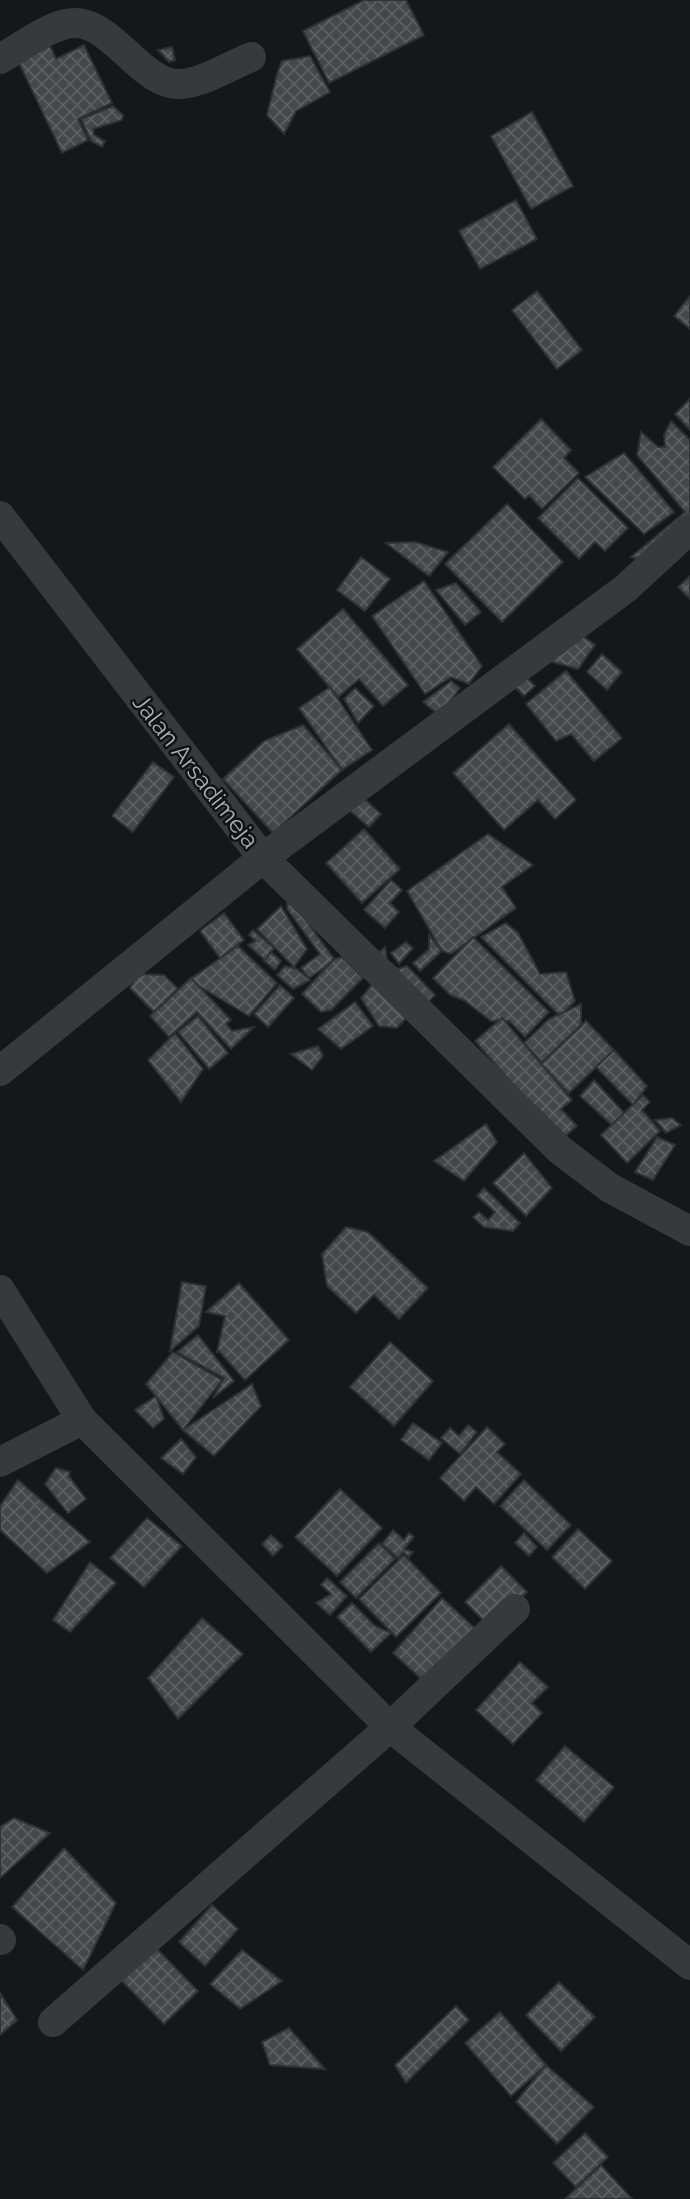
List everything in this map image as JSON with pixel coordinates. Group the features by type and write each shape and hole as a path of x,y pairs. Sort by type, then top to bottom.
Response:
{"street":[{"path":"0,59 66,24 84,23 109,38 162,81 181,84 206,77 251,57"},
{"name":"Jalan Arsadimeja","path":"0,516 263,858 0,1072"},
{"path":"690,529 626,588 263,858 560,1150 610,1188 690,1231"},
{"path":"0,1290 82,1420 390,1727 690,1965"},
{"path":"0,1462 82,1420"},
{"path":"54,2022 390,1727 514,1609"}],"building":[{"path":"364,0 406,0 424,35 329,83 303,31"},
{"path":"84,45 112,103 78,119 88,140 62,153 18,61 50,46 56,59"},
{"path":"172,47 175,60 169,62 158,50"},
{"path":"310,56 330,92 296,111 284,134 267,115 277,74 282,61"},
{"path":"113,106 123,115 122,120 93,129 94,135 105,141 102,147 91,141 81,119"},
{"path":"532,112 573,186 531,209 491,136"},
{"path":"516,200 537,239 480,269 459,231"},
{"path":"537,291 582,350 557,369 512,310"},
{"path":"690,296 690,329 674,316"},
{"path":"690,399 690,430 675,414"},
{"path":"541,419 571,450 564,458 579,473 542,509 529,495 525,499 493,467"},
{"path":"671,421 690,440 690,520 647,561 631,557 685,512 637,455 641,432 658,447 665,447 664,435"},
{"path":"624,453 674,512 644,534 585,477"},
{"path":"578,478 628,528 605,551 595,542 579,559 538,518"},
{"path":"507,504 563,562 502,622 445,564"},
{"path":"415,542 448,552 429,576 386,543"},
{"path":"361,557 390,579 365,611 337,590"},
{"path":"690,576 690,599 678,587"},
{"path":"424,581 482,666 469,684 451,677 425,694 372,616"},
{"path":"456,583 481,612 465,625 436,590"},
{"path":"343,609 408,685 383,706 359,679 338,697 297,649"},
{"path":"579,633 595,645 578,669 542,659"},
{"path":"602,654 622,672 607,690 587,672"},
{"path":"566,671 622,738 594,761 571,734 556,741 526,704"},
{"path":"527,678 535,686 524,696 510,682"},
{"path":"451,681 460,688 439,715 423,702"},
{"path":"330,687 372,750 342,770 299,708"},
{"path":"355,688 374,706 358,723 344,699"},
{"path":"509,724 576,800 555,819 538,800 504,830 453,773"},
{"path":"303,725 342,770 273,833 223,779 264,741"},
{"path":"153,762 174,777 133,832 112,816"},
{"path":"361,796 381,814 369,827 349,810"},
{"path":"364,829 400,869 362,903 326,863"},
{"path":"488,834 533,865 502,887 516,908 451,954 442,951 407,891"},
{"path":"391,880 402,890 390,903 399,912 385,928 364,910"},
{"path":"287,904 294,904 335,960 309,978 301,968 320,954 287,909"},
{"path":"281,906 307,949 294,967 257,929"},
{"path":"224,913 244,940 220,958 200,931"},
{"path":"506,923 518,933 540,974 566,972 575,1001 560,1016 481,937"},
{"path":"253,930 274,948 265,960 248,945 256,941 249,935"},
{"path":"429,935 442,951 420,971 413,963 429,949"},
{"path":"473,937 549,1012 525,1037 509,1021 491,1021 465,1001 450,995 433,978"},
{"path":"406,942 413,948 399,964 391,953"},
{"path":"238,946 277,983 249,1016 189,980"},
{"path":"385,947 387,960 398,969 407,966 435,995 422,1008 373,958"},
{"path":"271,952 281,961 275,970 264,961"},
{"path":"342,957 363,978 331,1010 321,1012 302,994 334,959"},
{"path":"285,966 297,969 310,980 293,989 277,975"},
{"path":"138,974 164,975 178,989 154,1012 130,988"},
{"path":"191,978 231,1020 226,1024 232,1031 254,1027 231,1049 197,1012 169,1037 150,1016"},
{"path":"375,981 416,1008 397,1028 379,1026 361,998"},
{"path":"280,985 294,998 268,1027 254,1014"},
{"path":"355,1002 373,1026 341,1049 318,1029"},
{"path":"581,1004 581,1025 542,1062 524,1043 549,1019"},
{"path":"198,1016 228,1053 209,1069 178,1032"},
{"path":"502,1018 572,1100 561,1109 577,1126 561,1140 475,1041"},
{"path":"586,1021 614,1050 569,1093 541,1064"},
{"path":"175,1033 203,1069 181,1102 148,1060"},
{"path":"318,1046 323,1056 312,1070 291,1054"},
{"path":"614,1050 647,1086 633,1105 596,1067"},
{"path":"594,1080 624,1113 612,1125 580,1096"},
{"path":"643,1095 650,1102 642,1110 660,1131 627,1163 601,1135"},
{"path":"672,1118 681,1125 666,1133 655,1120"},
{"path":"486,1124 497,1142 464,1181 434,1161"},
{"path":"657,1137 675,1145 653,1180 635,1172"},
{"path":"524,1153 552,1188 526,1216 493,1183"},
{"path":"484,1188 520,1223 513,1231 484,1227 473,1217 479,1212 488,1220 495,1212 477,1196"},
{"path":"346,1227 368,1232 428,1288 399,1319 374,1295 356,1313 327,1286 322,1254"},
{"path":"182,1282 206,1286 199,1326 170,1351"},
{"path":"239,1283 289,1340 245,1380 219,1351 217,1352 225,1316 206,1312"},
{"path":"198,1335 234,1381 213,1398 224,1378 177,1352"},
{"path":"390,1342 433,1381 394,1426 350,1387"},
{"path":"173,1352 222,1380 183,1430 146,1384"},
{"path":"252,1384 261,1406 214,1456 183,1430"},
{"path":"156,1396 164,1419 153,1428 135,1410"},
{"path":"413,1423 442,1443 429,1460 401,1440"},
{"path":"468,1425 477,1432 460,1454 441,1438 450,1428 459,1436"},
{"path":"487,1427 505,1444 497,1452 521,1474 494,1504 476,1487 464,1501 440,1478"},
{"path":"181,1439 196,1457 183,1474 161,1458"},
{"path":"56,1468 70,1472 69,1476 86,1499 68,1513 45,1484"},
{"path":"18,1480 90,1542 47,1573 0,1530 0,1506"},
{"path":"524,1480 571,1525 547,1550 500,1506"},
{"path":"340,1489 382,1528 337,1576 295,1537"},
{"path":"147,1518 182,1546 144,1587 110,1558"},
{"path":"578,1529 612,1561 585,1589 552,1557"},
{"path":"393,1530 404,1540 409,1533 414,1537 404,1549 413,1552 409,1557 403,1552 398,1558 382,1544"},
{"path":"524,1533 537,1547 529,1556 515,1543"},
{"path":"271,1535 283,1546 273,1556 262,1544"},
{"path":"379,1543 395,1559 356,1598 340,1582"},
{"path":"404,1555 441,1593 396,1637 359,1599"},
{"path":"90,1562 116,1583 70,1632 53,1620"},
{"path":"501,1566 527,1592 491,1628 465,1602"},
{"path":"327,1578 347,1596 330,1615 316,1603 331,1594 321,1585"},
{"path":"442,1598 479,1632 429,1686 393,1653"},
{"path":"352,1603 375,1626 391,1633 371,1652 337,1617"},
{"path":"202,1618 243,1654 178,1719 148,1678"},
{"path":"520,1662 548,1687 532,1703 542,1713 513,1744 476,1710"},
{"path":"565,1746 614,1787 584,1822 536,1780"},
{"path":"14,1818 50,1833 0,1878 0,1827"},
{"path":"64,1848 116,1903 83,1970 12,1907"},
{"path":"212,1905 238,1929 205,1966 179,1942"},
{"path":"155,1947 198,1991 164,2024 121,1980"},
{"path":"242,1950 282,1981 240,2009 210,1984"},
{"path":"559,1982 595,2017 561,2051 526,2015"},
{"path":"0,1993 17,2020 0,2035"},
{"path":"456,2006 469,2020 406,2083 395,2065"},
{"path":"500,2012 546,2065 511,2096 465,2043"},
{"path":"289,2028 325,2069 270,2065 262,2042"},
{"path":"546,2065 594,2107 557,2144 516,2102"},
{"path":"585,2133 608,2157 576,2187 553,2163"},
{"path":"601,2165 632,2199 565,2199"}]}
